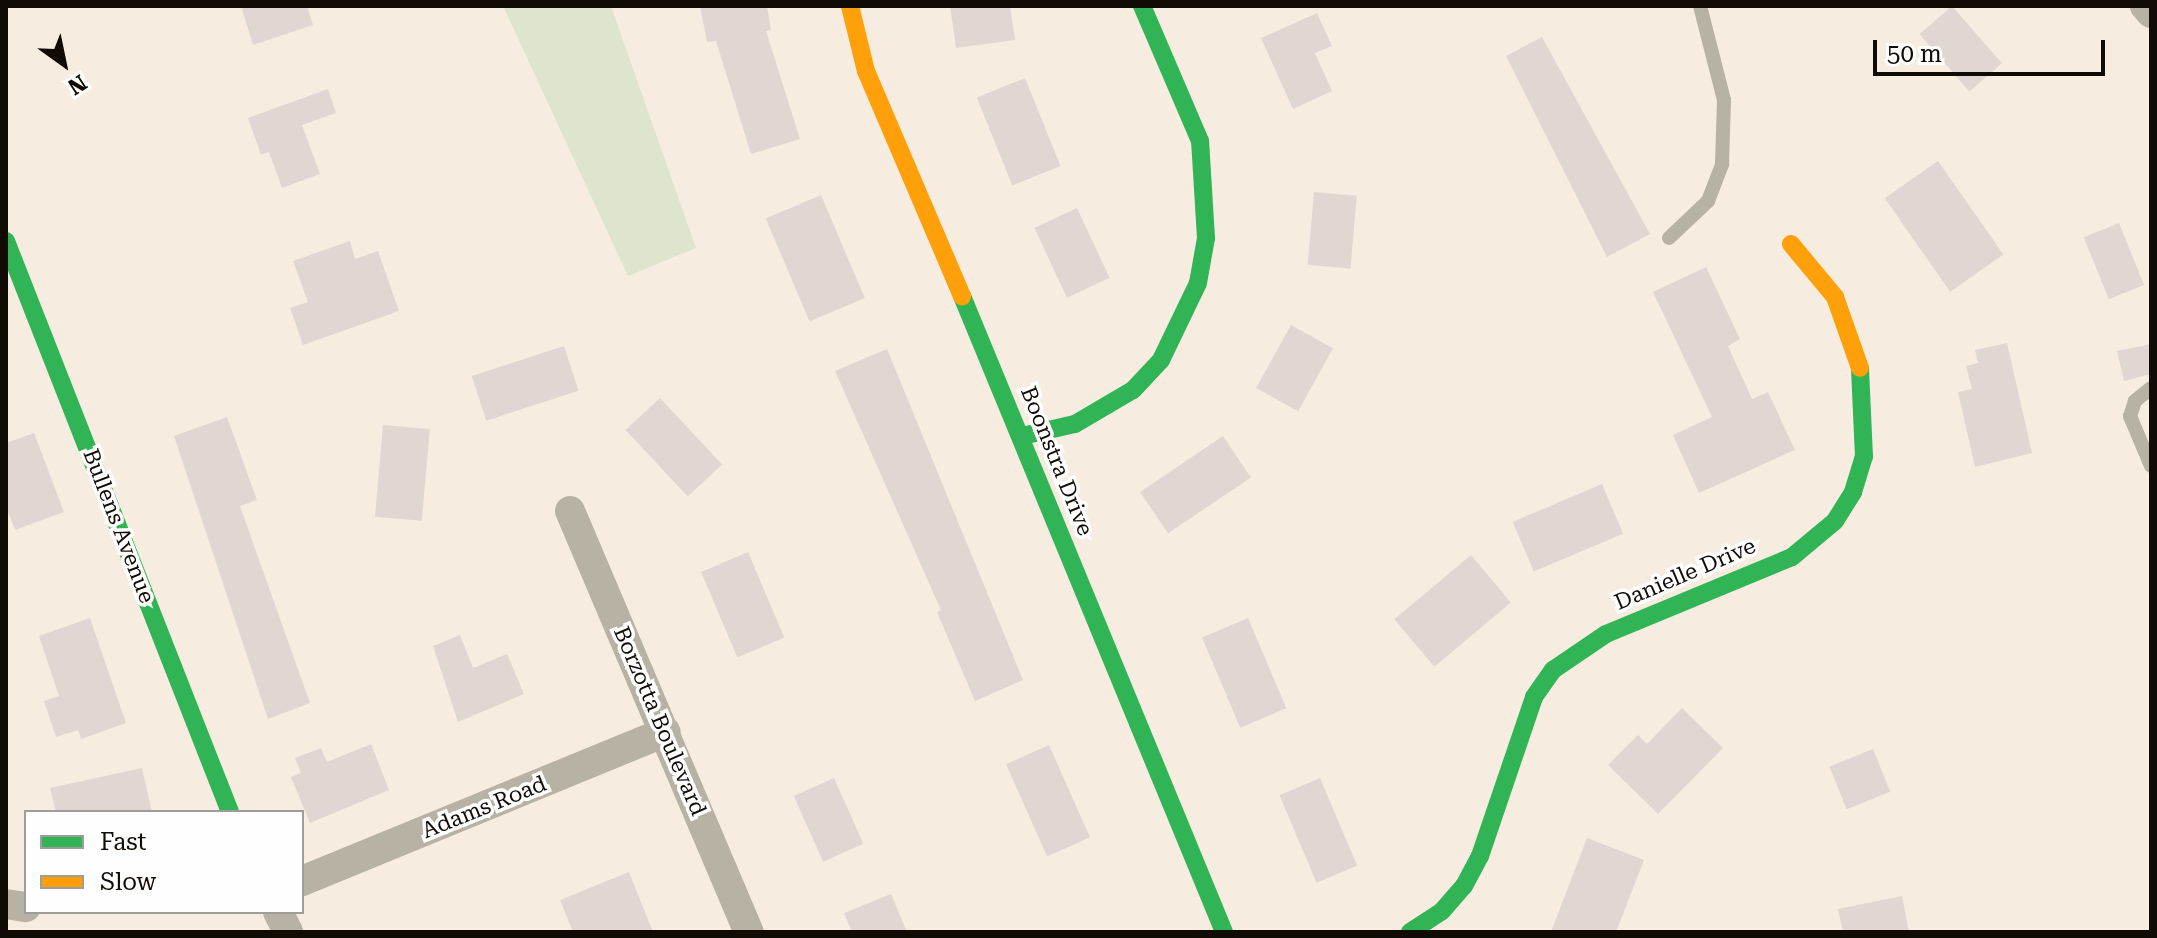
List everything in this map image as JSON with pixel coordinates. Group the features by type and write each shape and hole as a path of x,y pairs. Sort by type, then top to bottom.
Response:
{"street":[{"name":"Boonstra Drive","path":"850,6 866,71 1022,436 1224,932"},
{"path":"1022,436 1075,424 1133,390 1161,360 1198,283 1206,238 1200,141 1142,6"},
{"path":"2145,6 2151,13"},
{"name":"Bullens Avenue","path":"6,241 229,810"},
{"name":"Danielle Drive","path":"1410,932 1442,911 1475,866 1534,697 1553,670 1606,634 1792,557 1835,521 1853,492 1864,457 1864,378 1835,297 1791,244"},
{"name":"Borzotta Boulevard","path":"570,511 749,932"},
{"name":"Adams Road","path":"304,880 666,732"},
{"path":"279,914 288,932"}],"lane":[{"path":"1669,238 1708,201 1722,164 1724,100 1700,6"},
{"path":"2151,388 2135,401 2130,416 2151,466"}],"green space":[{"path":"503,6 611,6 696,248 628,276"}],"building":[{"path":"241,6 307,6 313,25 253,45"},
{"path":"700,6 767,6 771,30 766,31 800,139 751,154 716,41 707,42"},
{"path":"950,6 1010,6 1015,40 956,48"},
{"path":"1952,6 2002,63 1969,92 1920,34"},
{"path":"1317,13 1332,46 1315,53 1332,91 1293,109 1261,38"},
{"path":"1542,37 1650,234 1607,257 1506,56"},
{"path":"1025,78 1061,166 1012,186 977,97"},
{"path":"328,89 336,113 302,125 320,174 282,188 269,152 261,155 248,118"},
{"path":"1938,161 2003,254 1950,292 1885,198"},
{"path":"1314,192 1357,196 1350,268 1308,265"},
{"path":"821,195 865,298 810,322 766,218"},
{"path":"1077,208 1110,278 1067,298 1034,228"},
{"path":"2119,223 2144,285 2109,299 2084,237"},
{"path":"350,241 355,259 378,251 399,311 303,345 290,308 308,302 293,261"},
{"path":"1706,267 1740,339 1728,346 1752,399 1768,392 1795,450 1699,493 1673,435 1712,417 1653,292"},
{"path":"1291,325 1333,348 1298,411 1256,388"},
{"path":"2007,343 2032,453 1975,467 1958,392 1972,389 1966,366 1978,363 1975,350"},
{"path":"2151,344 2151,374 2124,381 2117,351"},
{"path":"564,346 579,391 486,421 472,376"},
{"path":"887,349 1023,680 975,701 937,612 941,610 835,371"},
{"path":"660,398 722,465 688,497 626,430"},
{"path":"227,417 257,500 240,506 310,703 268,719 174,436"},
{"path":"383,425 430,429 422,521 375,517"},
{"path":"34,433 64,512 15,530 6,506 6,443"},
{"path":"1223,436 1251,477 1168,533 1140,492"},
{"path":"1602,484 1623,534 1534,572 1513,522"},
{"path":"748,552 784,638 737,658 701,572"},
{"path":"1471,555 1511,602 1434,667 1394,619"},
{"path":"90,618 126,723 81,739 78,730 56,737 44,701 59,696 39,636"},
{"path":"1248,618 1286,708 1240,728 1202,638"},
{"path":"460,635 473,668 507,654 524,694 458,722 433,646"},
{"path":"1682,708 1723,748 1658,814 1608,765 1638,735 1647,744"},
{"path":"371,744 389,790 310,823 291,777 301,773 295,758 321,748 327,762"},
{"path":"1049,745 1090,837 1047,856 1006,764"},
{"path":"1873,749 1890,792 1847,809 1829,767"},
{"path":"142,768 152,810 56,810 50,788"},
{"path":"834,778 863,844 823,862 794,796"},
{"path":"1320,778 1357,865 1317,883 1279,795"},
{"path":"1587,838 1644,860 1616,932 1551,932"},
{"path":"629,872 653,932 573,932 560,900"},
{"path":"891,894 907,932 852,932 844,913"},
{"path":"1902,896 1909,932 1843,932 1838,909"}],"traffic: fast":[{"path":"1022,436 1075,424 1133,390 1161,360 1198,283 1206,238 1200,141 1142,6"},
{"path":"6,241 229,810"},
{"path":"962,296 1224,932"},
{"path":"1410,932 1442,911 1464,886 1480,856 1534,697 1553,670 1606,634 1792,557 1835,521 1853,492 1864,457 1860,368"}],"traffic: slow":[{"path":"850,6 866,71 962,296"},
{"path":"1791,244 1835,297 1860,368"}]}
